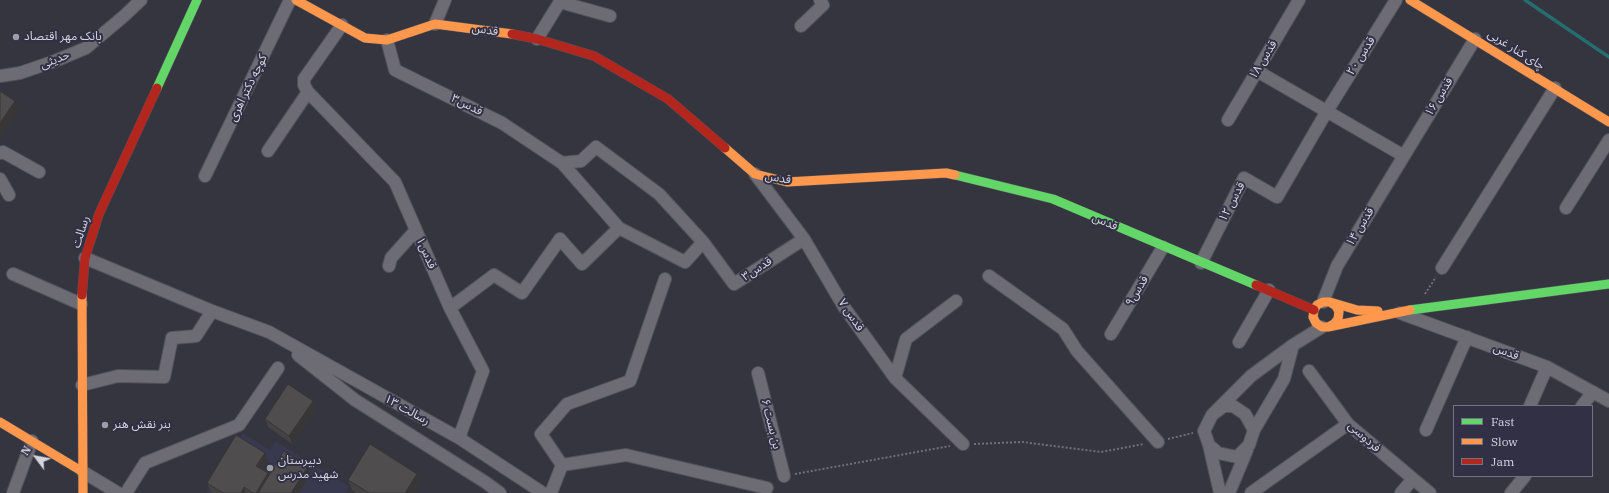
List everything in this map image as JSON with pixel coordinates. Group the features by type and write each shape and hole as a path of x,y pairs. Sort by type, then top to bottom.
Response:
{"street":[{"name":"حدیثی","path":"0,76 20,73 55,62 86,48 124,16 140,0"},
{"name":"رسالت","path":"84,493 80,304 85,258 99,214 197,0"},
{"name":"کوچه دکتر اهری","path":"205,176 290,0"},
{"name":"قدس","path":"296,0 365,38 387,40 435,24 494,31 537,39 594,56 668,99 755,174 787,182 946,173 1053,199 1314,310"},
{"path":"435,24 445,0"},
{"path":"801,26 823,5 820,0"},
{"name":"قدس ۱۸","path":"1228,120 1299,0"},
{"name":"قدس ۲۰","path":"1327,111 1396,0"},
{"name":"چای کنار غربی","path":"1410,0 1609,122"},
{"path":"537,39 561,1 610,16"},
{"path":"268,151 308,92 304,85 304,79 342,24"},
{"name":"قدس ۱۶","path":"1404,156 1475,39"},
{"name":"قدس۳","path":"387,40 395,70 502,123 562,163 619,228 685,262 703,242"},
{"path":"1257,70 1404,156"},
{"path":"1442,268 1555,88"},
{"name":"قدس۱","path":"308,92 395,182 450,308 483,370 459,438"},
{"name":"قدس ۱۲","path":"1201,262 1244,178 1277,197 1327,111"},
{"path":"1566,208 1609,140"},
{"name":"قدس۳","path":"562,163 581,161 596,147 659,194 703,242 734,284 804,238"},
{"path":"0,153 3,152 39,172"},
{"name":"قدس ۱۴","path":"1327,302 1337,266 1404,156"},
{"name":"قدس ۷","path":"755,174 804,238 844,307 895,378 962,444"},
{"path":"0,179 9,195"},
{"path":"450,308 494,275 522,293 560,240 582,264 619,228"},
{"path":"389,266 390,258 416,230"},
{"name":"قدس۹","path":"1111,334 1164,247"},
{"name":"رسالت ۱۳","path":"85,258 212,311 269,332 459,438 543,493"},
{"path":"13,274 80,304"},
{"path":"988,276 1063,329 1077,352 1158,442"},
{"path":"562,465 541,434 567,404 630,381 665,279"},
{"name":"قدس","path":"1327,302 1357,310 1398,312 1415,311 1609,284"},
{"path":"1239,342 1268,290"},
{"path":"895,378 906,339 956,301"},
{"path":"1327,302 1336,306 1339,312 1338,319 1334,324 1325,327 1316,323 1313,317 1317,304 1327,302"},
{"path":"82,385 118,376 164,377 172,338 196,336 212,311"},
{"name":"قدس","path":"1212,415 1251,376 1293,345 1325,327 1398,312 1547,367 1609,401"},
{"name":"رسالت ۱۳","path":"269,332 355,400 500,493"},
{"path":"1426,430 1467,337"},
{"path":"1229,493 1249,446 1254,430 1284,379 1293,345"},
{"path":"1530,405 1547,367"},
{"path":"126,493 145,463 239,425 278,368"},
{"name":"فردوسی","path":"1309,371 1348,424 1430,493"},
{"name":"بن بست ۶","path":"758,373 784,476"},
{"path":"1583,405 1593,392"},
{"path":"1220,493 1209,445 1204,431 1212,415 1224,406 1233,406 1245,414 1254,430"},
{"path":"0,422 118,493"},
{"path":"1251,493 1348,424"},
{"path":"13,493 32,441"},
{"path":"1209,445 1218,453 1237,457 1249,446"},
{"path":"562,465 626,456 767,488"},
{"path":"551,493 562,465"},
{"path":"1511,493 1523,477"},
{"path":"1401,493 1413,479"}],"path":[{"path":"1415,311 1442,268"},
{"path":"784,476 962,444 1024,442 1101,452 1158,442 1204,431"}],"shaded area":[{"name":"دبیرستان شهید مدرس","path":"243,433 270,450 275,441 349,486 345,493 206,493"}],"building":[{"path":"0,91 15,101 0,123"},
{"path":"288,384 313,401 289,436 265,419"},
{"path":"236,435 265,453 256,466 268,473 256,493 253,493 244,487 241,493 223,493 207,483"},
{"path":"370,444 417,474 405,493 369,493 348,480"},
{"path":"284,451 308,466 291,493 258,493"}],"waterway":[{"path":"1525,0 1609,57"}],"traffic: fast":[{"path":"157,88 197,0"},
{"path":"955,175 1053,199 1256,285"},
{"path":"1410,310 1609,284"}],"traffic: slow":[{"path":"296,0 365,38 387,40 435,24 512,34"},
{"path":"1410,0 1609,122"},
{"path":"725,148 755,174 787,182 946,173 955,175"},
{"path":"82,295 83,493"},
{"path":"1328,327 1334,324 1338,319 1339,312 1336,306 1330,302 1323,302 1317,305 1314,310 1313,317 1316,323 1322,327 1328,327 1410,310"},
{"path":"1330,302 1357,310 1378,311"},
{"path":"0,422 83,472"}],"traffic: jam":[{"path":"512,34 537,39 594,56 668,99 725,148"},
{"path":"82,295 85,258 99,214 157,88"},
{"path":"1256,285 1314,310"}],"place":[{"name":"بانک مهر اقتصاد","path":"16,37"},
{"name":"بنر نقش هنر","path":"105,425"},
{"name":"دبیرستان شهید مدرس","path":"270,468"}]}
